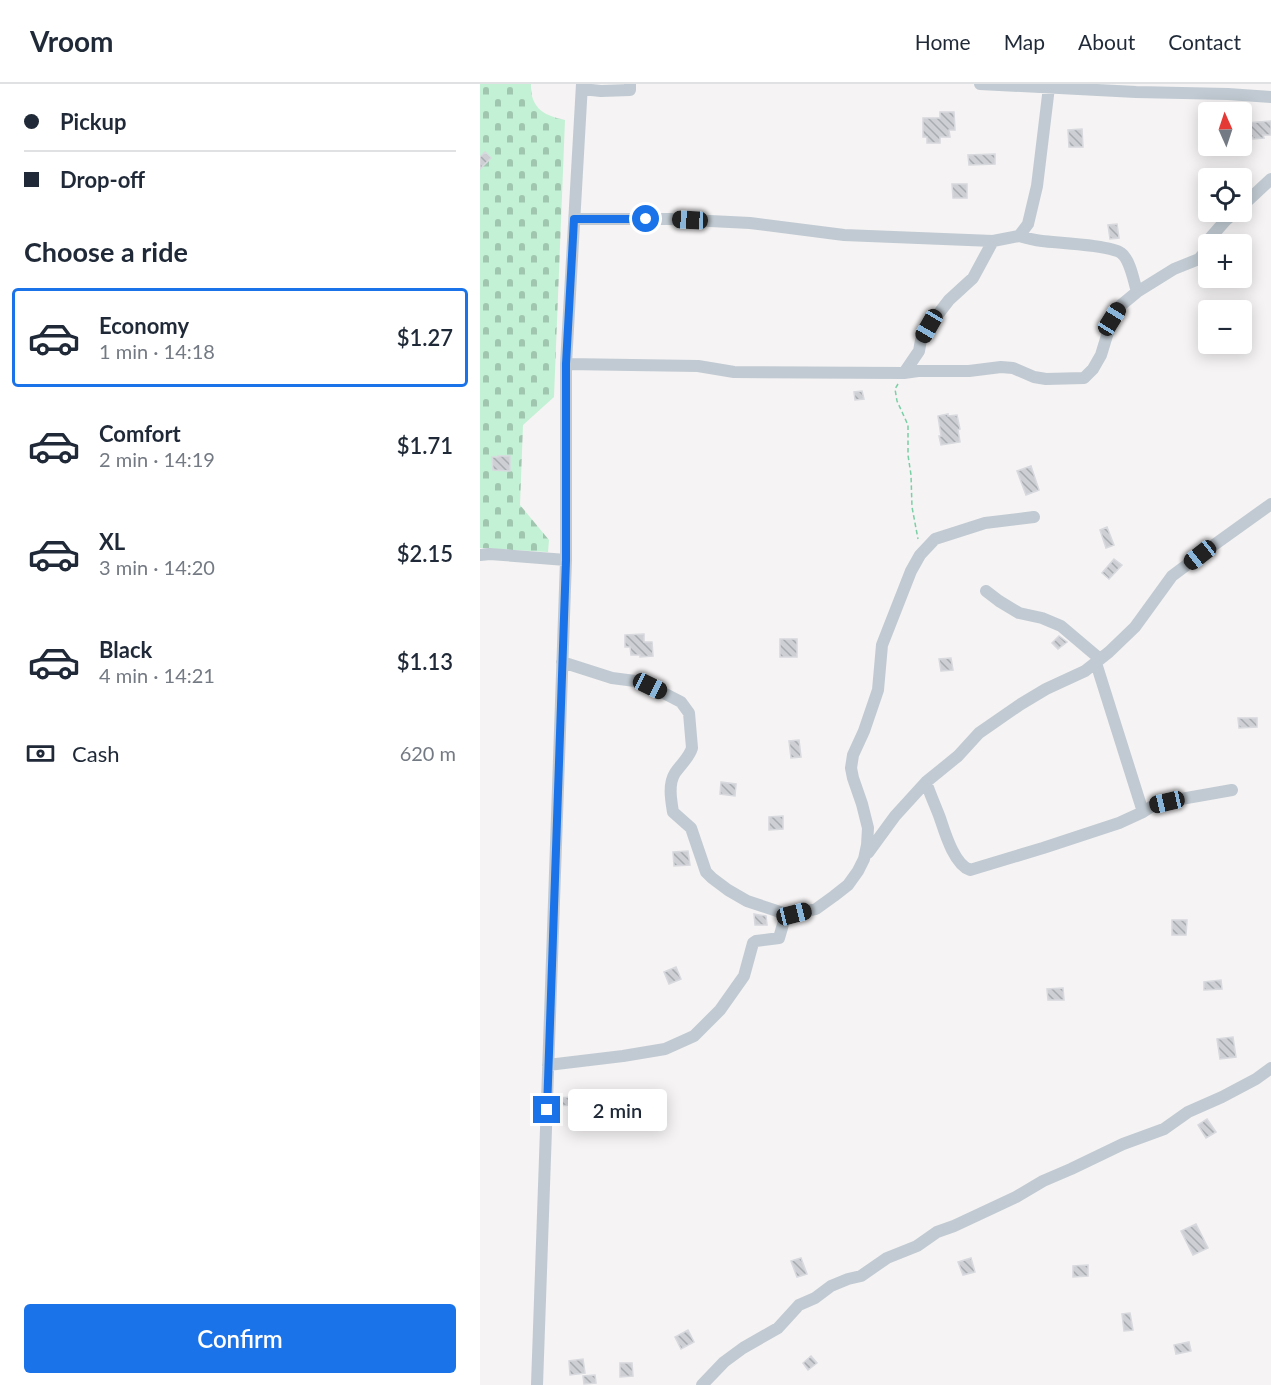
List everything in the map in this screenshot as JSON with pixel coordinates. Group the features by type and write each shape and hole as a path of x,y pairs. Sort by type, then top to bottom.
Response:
{"street":[{"path":"540,1384 548,1065 566,560 566,364 582,87 601,92 630,90 630,84"},
{"path":"980,84 1136,92 1237,89 1271,97"},
{"path":"1019,236 1028,224 1037,186 1049,87"},
{"path":"1252,197 1271,179"},
{"path":"574,219 670,219 750,223 844,235 993,241 1019,236 1039,241 1107,248 1120,252 1126,258 1137,292"},
{"path":"566,364 698,366 734,372 904,374 1001,367 1013,368 1034,378 1084,378 1093,369 1101,355 1112,319 1120,306 1137,292 1174,269 1199,259 1205,252 1211,237 1224,222"},
{"path":"904,374 919,351 921,340 929,326 949,300 973,278 993,241"},
{"path":"562,662 612,678 626,679 650,686 686,707 689,713 692,748 672,779 673,812 691,828 703,865 712,878 747,901 786,915 794,914 816,909 848,885 888,825 926,782 958,756 979,733 1038,694 1085,671 1098,661 1135,627 1172,576 1271,504"},
{"path":"864,859 868,828 851,768 853,756 878,690 882,645 911,571 935,539 985,523 1034,517"},
{"path":"480,555 566,560"},
{"path":"986,591 1019,613 1042,618 1061,627 1098,661 1143,812"},
{"path":"926,782 945,837 964,868 970,870 1119,823 1154,805 1232,790"},
{"path":"866,819 875,826 888,825"},
{"path":"548,1065 665,1049 694,1036 720,1010 744,976 753,943 779,938 786,915"},
{"path":"702,1385 724,1362 778,1328 799,1305 815,1298 831,1286 861,1276 887,1258 917,1246 938,1232 1016,1197 1043,1181 1122,1144 1164,1129 1188,1112 1256,1079 1271,1068"}],"path":[{"path":"904,374 895,389 897,401 908,425 912,507 921,555"}],"green space":[{"path":"480,84 531,84 533,99 540,110 565,120 554,397 523,425 520,505 549,540 548,552 480,548"}],"building":[{"path":"940,112 954,112 955,130 949,130 950,137 940,137 940,143 927,143 927,137 923,137 923,118 940,118"},
{"path":"1271,121 1271,135 1253,139 1252,123"},
{"path":"1082,129 1083,147 1069,147 1068,130"},
{"path":"485,152 491,158 480,169 480,157"},
{"path":"995,154 995,164 969,165 968,155"},
{"path":"952,184 967,184 967,198 953,198"},
{"path":"1117,224 1119,238 1110,239 1108,225"},
{"path":"862,391 864,399 855,400 854,392"},
{"path":"948,414 948,416 957,415 960,442 941,445 938,416"},
{"path":"510,456 510,471 493,470 492,457"},
{"path":"1031,466 1039,490 1026,495 1017,471"},
{"path":"1107,527 1114,545 1106,548 1100,530"},
{"path":"1114,559 1122,565 1109,579 1102,573"},
{"path":"644,634 644,642 652,642 653,656 631,655 630,647 625,647 625,635"},
{"path":"1059,636 1067,642 1058,649 1052,643"},
{"path":"780,639 797,639 797,657 780,657"},
{"path":"951,658 953,670 941,671 939,659"},
{"path":"1238,718 1257,718 1257,727 1239,728"},
{"path":"799,740 801,757 791,758 789,741"},
{"path":"721,782 736,784 735,796 720,794"},
{"path":"783,816 783,829 769,830 769,817"},
{"path":"688,851 690,865 674,866 673,852"},
{"path":"754,914 766,916 767,925 755,925"},
{"path":"1172,920 1187,920 1186,935 1172,935"},
{"path":"676,967 681,979 669,984 664,972"},
{"path":"1221,980 1222,989 1204,990 1204,982"},
{"path":"1063,988 1064,1000 1048,1000 1047,989"},
{"path":"1233,1037 1236,1057 1220,1059 1217,1039"},
{"path":"572,1097 572,1105 558,1106 558,1098"},
{"path":"1207,1119 1216,1132 1206,1138 1198,1125"},
{"path":"1196,1224 1208,1248 1193,1255 1181,1231"},
{"path":"801,1258 807,1274 797,1277 791,1261"},
{"path":"971,1258 975,1272 963,1275 958,1262"},
{"path":"1088,1265 1088,1276 1073,1277 1073,1266"},
{"path":"1130,1313 1133,1330 1124,1331 1122,1314"},
{"path":"688,1330 694,1342 681,1349 675,1337"},
{"path":"1189,1342 1191,1351 1176,1354 1174,1345"},
{"path":"811,1356 817,1363 808,1370 803,1363"},
{"path":"583,1359 585,1373 570,1375 569,1361"},
{"path":"620,1363 632,1363 633,1376 620,1377"},
{"path":"595,1375 596,1383 584,1384 583,1376"}],"route":[{"path":"547,1110 566,560 566,364 574,219 646,219"}]}
